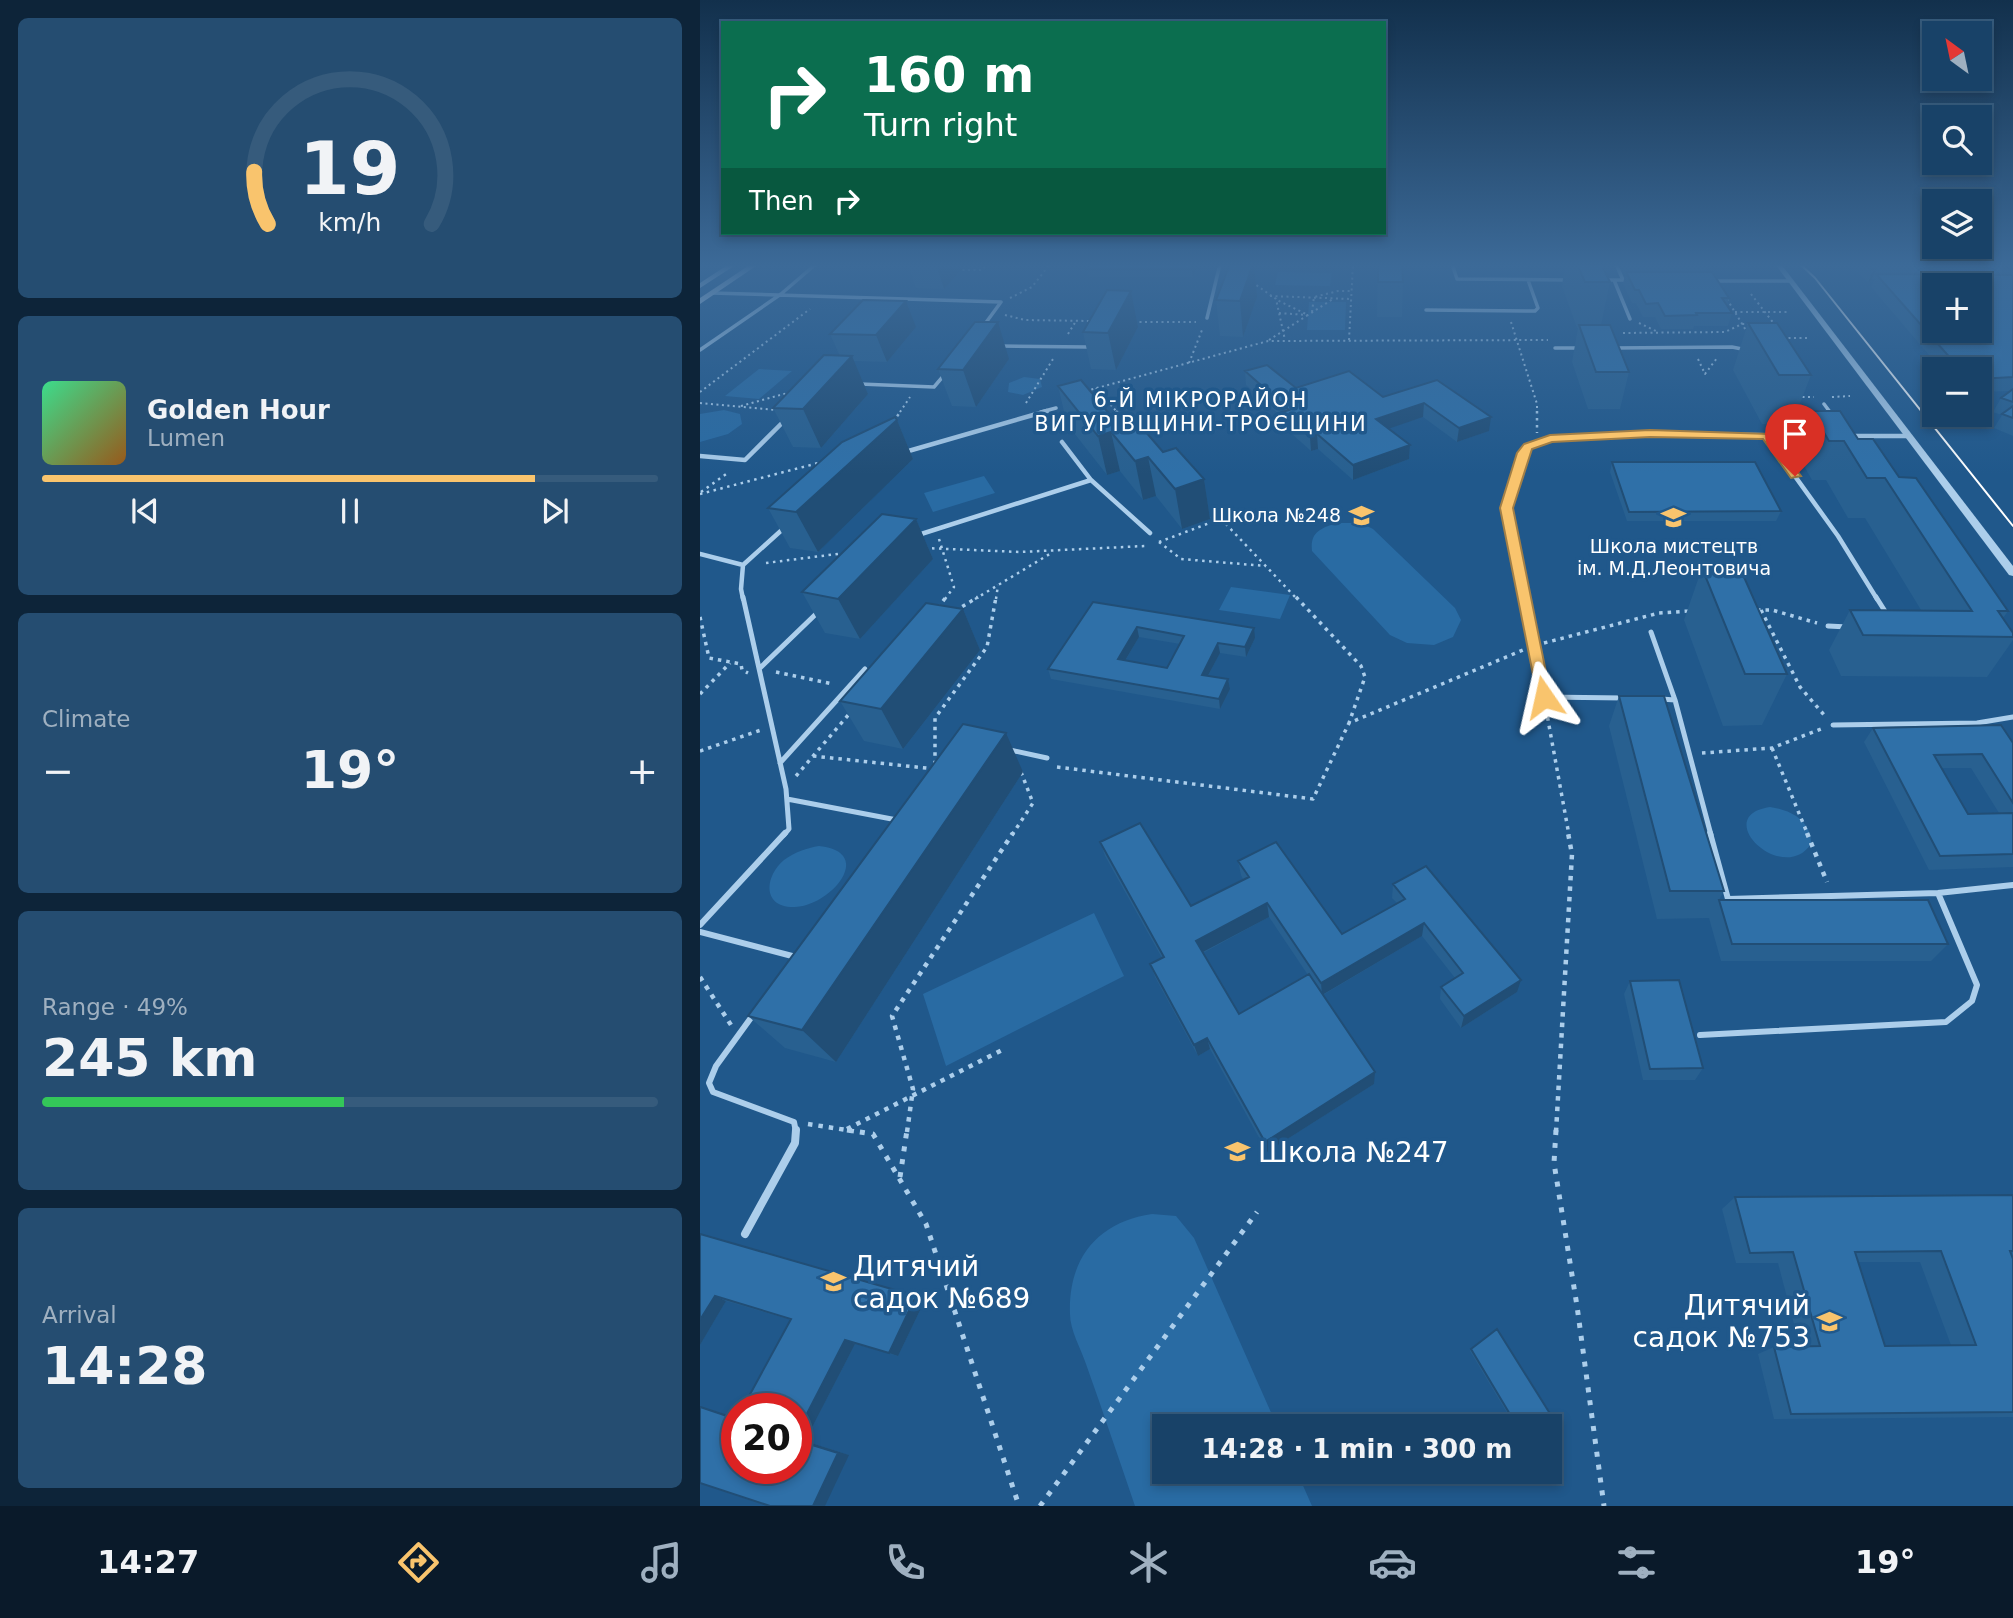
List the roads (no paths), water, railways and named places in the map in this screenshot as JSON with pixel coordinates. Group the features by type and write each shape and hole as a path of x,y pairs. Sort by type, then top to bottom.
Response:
{"street":[{"path":"1832,334 2013,573"}],"lane":[{"path":"700,349 722,334"},
{"path":"996,346 1088,347"},
{"path":"1610,348 1732,347 1752,352"},
{"path":"1555,348 1582,348"},
{"path":"849,384 934,387 952,366"},
{"path":"1824,404 1838,426"},
{"path":"1636,699 1544,697 1506,508 1523,453 1537,442 1550,439 1650,433 1810,436 1791,407"},
{"path":"895,454 1056,408"},
{"path":"700,456 745,460 793,411"},
{"path":"1766,436 1838,536 1889,616"},
{"path":"1852,446 1845,436 1909,436"},
{"path":"1062,442 1091,480 1150,533"},
{"path":"910,537 1091,480"},
{"path":"700,925 789,829 786,789 741,589 743,565 794,520"},
{"path":"700,554 743,565"},
{"path":"760,668 827,602"},
{"path":"1828,626 1856,627"},
{"path":"1651,632 1675,700 1728,899 1938,893 2013,885"},
{"path":"780,763 865,669"},
{"path":"1649,699 1675,700"},
{"path":"1833,724 1977,723 2013,718"},
{"path":"1001,749 1046,762"},
{"path":"786,799 897,820"},
{"path":"889,831 904,810"},
{"path":"1700,1035 1946,1022 1972,1001 1976,985 1938,893"},
{"path":"700,932 796,957"},
{"path":"789,967 804,947"},
{"path":"745,1234 795,1143 794,1122 713,1091 709,1083 712,1074 760,1007"}],"tram line":[{"path":"1860,334 2013,526"}],"place":[{"name":"Школа №248","path":"1361,515"},
{"name":"Школа мистецтв ім. М.Д.Леонтовича","path":"1674,518"},
{"name":"Школа №247","path":"1238,1152"},
{"name":"Дитячий садок №689","path":"833,1282"},
{"name":"Дитячий садок №753","path":"1830,1321"}],"district":[{"name":"6-Й МІКРОРАЙОН ВИГУРІВЩИНИ-ТРОЄЩИНИ","path":"1201,412"}]}
